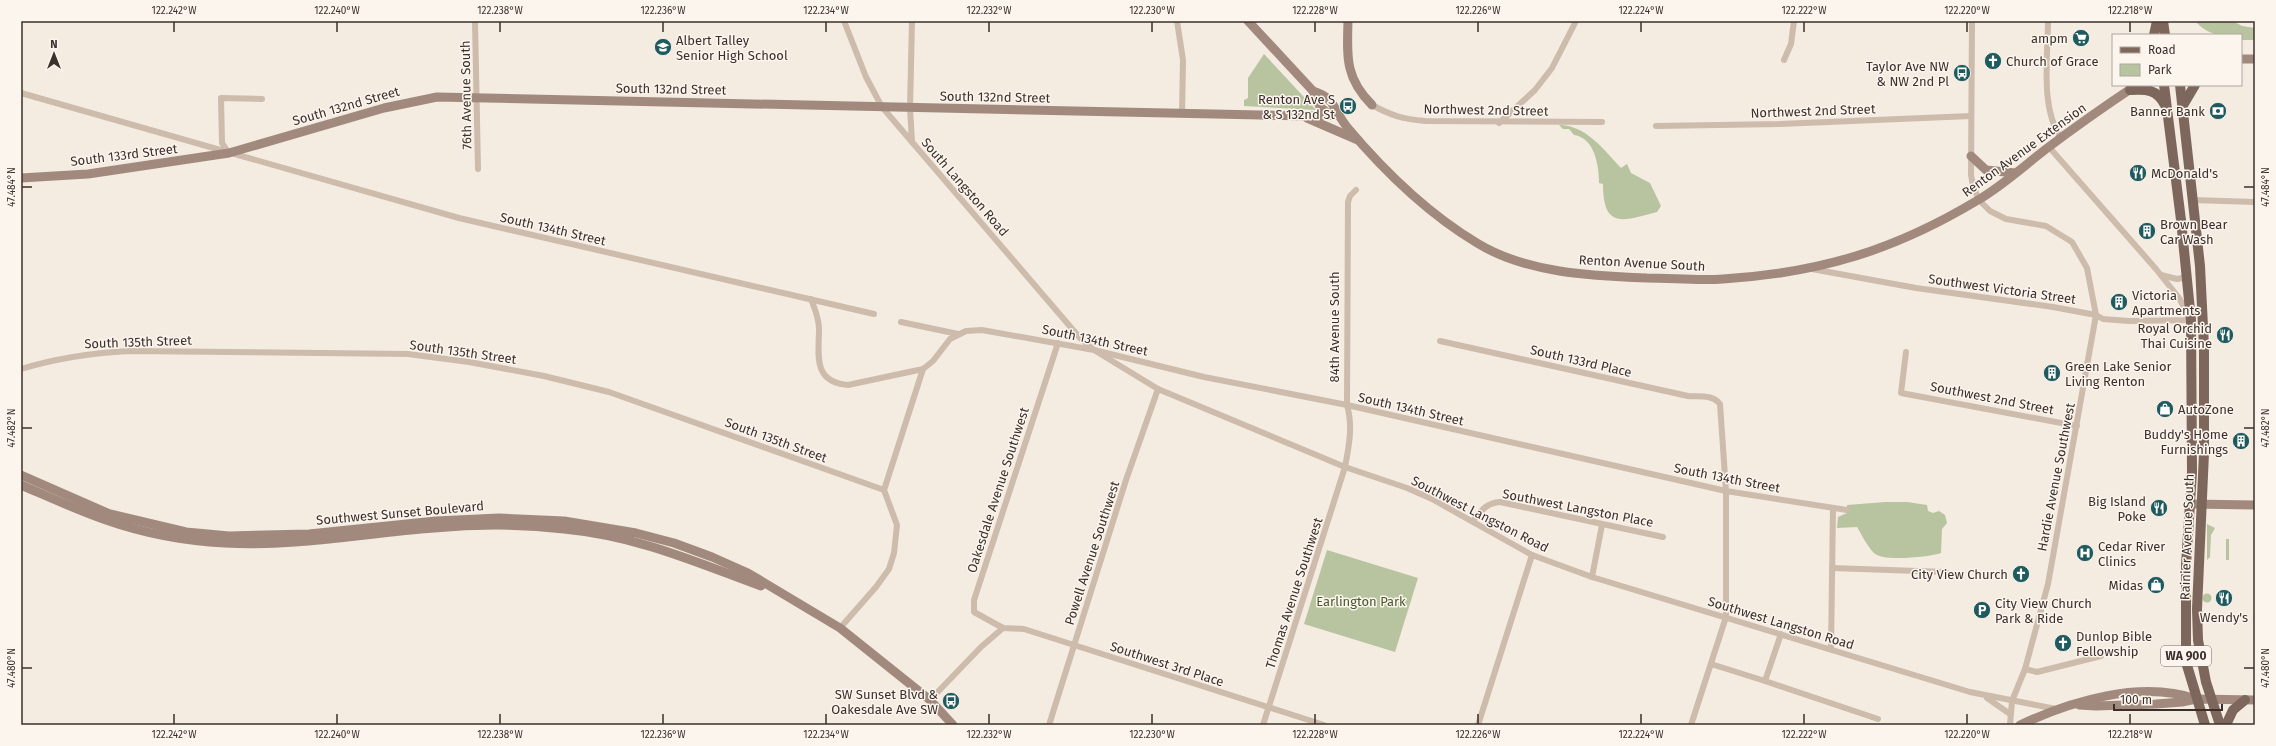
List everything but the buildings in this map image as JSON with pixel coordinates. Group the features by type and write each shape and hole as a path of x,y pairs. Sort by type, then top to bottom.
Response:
{"main road":[{"name":"Renton Avenue South","path":"1248,21 1313,92 1316,101 1324,112 1337,115 1359,141 1413,196 1455,230 1486,249 1542,267 1577,274 1618,277 1720,279 1769,275 1810,268"},
{"path":"1348,21 1348,63 1352,77 1363,95 1372,105"},
{"path":"2154,34 2157,21"},
{"path":"2163,21 2165,34"},
{"path":"2242,58 2255,59"},
{"name":"Rainier Avenue South","path":"2164,86 2188,276 2191,320 2192,444 2186,565 2186,662 2205,725"},
{"name":"Rainier Avenue South","path":"2180,86 2200,266 2204,346 2202,504 2197,609 2198,640 2206,682 2220,725"},
{"path":"2182,107 2194,86"},
{"path":"2133,87 2144,89 2161,96 2166,108"},
{"name":"Renton Avenue Extension","path":"1810,268 1868,253 1906,239 1979,200 2061,138 2133,87"},
{"name":"South 132nd Street","path":"229,153 416,100 477,97 1182,114 1303,116 1337,115"},
{"path":"1303,116 1359,141"},
{"name":"South 133rd Street","path":"21,178 118,170 229,153"},
{"path":"1971,156 1986,170 2016,172"},
{"name":"Southwest Sunset Boulevard","path":"21,475 110,514 186,532 229,536 309,534 444,521 499,518 564,521 636,533 674,543 712,557 748,573 777,592 840,628 930,700 953,725"},
{"name":"Southwest Sunset Boulevard","path":"21,485 106,521 150,532 225,543 293,541 436,528 503,526 563,528 614,536 667,550 777,592"},
{"path":"2190,504 2255,505"},
{"path":"2020,725 2033,721 2056,709 2102,696 2138,693 2180,693 2196,699 2250,700"},
{"path":"2226,725 2233,710 2250,700"}],"street":[{"name":"76th Avenue South","path":"475,21 478,169"},
{"name":"South Langston Road","path":"844,21 866,77 882,107 1072,329 1094,350"},
{"path":"912,21 910,108 913,143"},
{"path":"1177,21 1184,60 1182,114"},
{"path":"1499,123 1535,90 1552,68 1576,21"},
{"path":"1784,60 1791,44 1794,21"},
{"path":"1972,21 1971,156 1973,186 1979,200"},
{"path":"2048,21 2048,105 2055,129 2061,138"},
{"path":"21,93 229,153"},
{"path":"229,153 222,143 220,98 262,99"},
{"name":"Northwest 2nd Street","path":"1372,105 1389,115 1400,118 1499,123 1602,122"},
{"name":"Northwest 2nd Street","path":"1656,126 1780,124 1971,116"},
{"path":"2049,147 2161,276 2179,298 2191,320"},
{"name":"South 134th Street","path":"229,153 459,218 874,314"},
{"name":"84th Avenue South","path":"1345,467 1350,427 1347,405 1348,202 1350,196 1356,190"},
{"name":"Hardie Avenue Southwest","path":"1979,200 1990,211 2006,219 2046,226 2064,235 2072,242 2087,268 2096,315 2078,426 2048,584 2025,669 2012,701 2010,725"},
{"path":"2193,200 2255,202"},
{"name":"Southwest Victoria Street","path":"1810,268 1916,288 2096,315 2103,319 2129,321 2191,320"},
{"path":"2161,276 2177,279 2188,276"},
{"path":"812,299 818,314 818,358 820,368 832,381 848,385 923,369 933,361 950,339 958,334"},
{"name":"South 134th Street","path":"901,322 958,334 970,330 982,330 1094,350 1204,377 1347,405 1726,491 1847,510"},
{"name":"South 133rd Place","path":"1440,342 1688,396 1708,397 1717,400 1722,408 1726,491"},
{"name":"Oakesdale Avenue Southwest","path":"1003,628 974,612 974,600 1058,343"},
{"name":"Southwest Langston Road","path":"1094,350 1158,389 1345,467 1407,488 1473,521 1532,555 1592,577 1984,696 2056,709"},
{"name":"South 135th Street","path":"21,369 51,360 93,352 129,351 408,354 469,362 544,376 609,392 884,490"},
{"name":"Southwest 2nd Street","path":"1906,352 1901,393 2078,426"},
{"path":"840,628 876,587 889,569 894,553 897,525 884,490 923,369"},
{"name":"Powell Avenue Southwest","path":"1049,725 1158,389"},
{"name":"Thomas Avenue Southwest","path":"1263,725 1345,467"},
{"path":"1691,725 1726,617 1726,491"},
{"name":"Southwest Langston Place","path":"1473,521 1483,508 1490,503 1500,502 1663,537"},
{"path":"1831,649 1833,508"},
{"path":"1592,577 1602,525"},
{"path":"1478,725 1532,555"},
{"path":"1832,568 1946,572"},
{"path":"930,700 980,646 1003,628"},
{"name":"Southwest 3rd Place","path":"1003,628 1024,629 1324,725"},
{"path":"1765,681 1781,634"},
{"path":"2025,669 2037,672 2101,656"},
{"path":"1711,664 1878,719"},
{"name":"Southwest Langston Road","path":"1984,696 2010,714"}],"green space":[{"path":"2195,21 2233,21 2242,26 2255,28 2255,40 2242,40 2242,34 2216,34 2200,26"},
{"path":"1264,54 1316,110 1244,106 1244,100 1248,98 1248,78"},
{"path":"1559,125 1578,129 1586,134 1601,146 1621,168 1627,164 1631,173 1650,183 1661,206 1657,212 1626,219 1618,219 1612,216 1607,209 1604,199 1603,184 1599,183 1597,161 1591,147 1587,141 1574,135 1569,129 1563,129"},
{"path":"1907,502 1927,505 1928,511 1933,513 1939,511 1945,515 1947,523 1942,529 1941,553 1906,558 1879,556 1869,547 1857,527 1837,528 1838,517 1847,513 1847,505"},
{"path":"2207,524 2215,528 2211,535 2210,557 2207,560"},
{"path":"2226,539 2229,539 2229,560 2226,560"},
{"name":"Earlington Park","path":"1327,550 1418,578 1395,652 1304,624"},
{"path":"2205,594 2209,594 2211,598 2209,602 2205,602 2203,600 2203,596"}],"place":[{"name":"ampm","path":"2081,38"},
{"name":"Albert Talley Senior High School","path":"663,47"},
{"name":"Church of Grace","path":"1993,61"},
{"name":"Taylor Ave NW & NW 2nd Pl","path":"1962,73"},
{"name":"Renton Ave S & S 132nd St","path":"1348,106"},
{"name":"Banner Bank","path":"2218,111"},
{"name":"McDonald's","path":"2138,173"},
{"name":"Brown Bear Car Wash","path":"2147,231"},
{"name":"Victoria Apartments","path":"2119,302"},
{"name":"Royal Orchid Thai Cuisine","path":"2225,335"},
{"name":"Green Lake Senior Living Renton","path":"2052,373"},
{"name":"AutoZone","path":"2165,409"},
{"name":"Buddy's Home Furnishings","path":"2241,441"},
{"name":"Big Island Poke","path":"2159,508"},
{"name":"Cedar River Clinics","path":"2085,553"},
{"name":"City View Church","path":"2021,574"},
{"name":"Midas","path":"2156,585"},
{"name":"Wendy's","path":"2224,598"},
{"name":"City View Church Park & Ride","path":"1982,610"},
{"name":"Dunlop Bible Fellowship","path":"2063,643"},
{"name":"SW Sunset Blvd & Oakesdale Ave SW","path":"951,701"}]}
